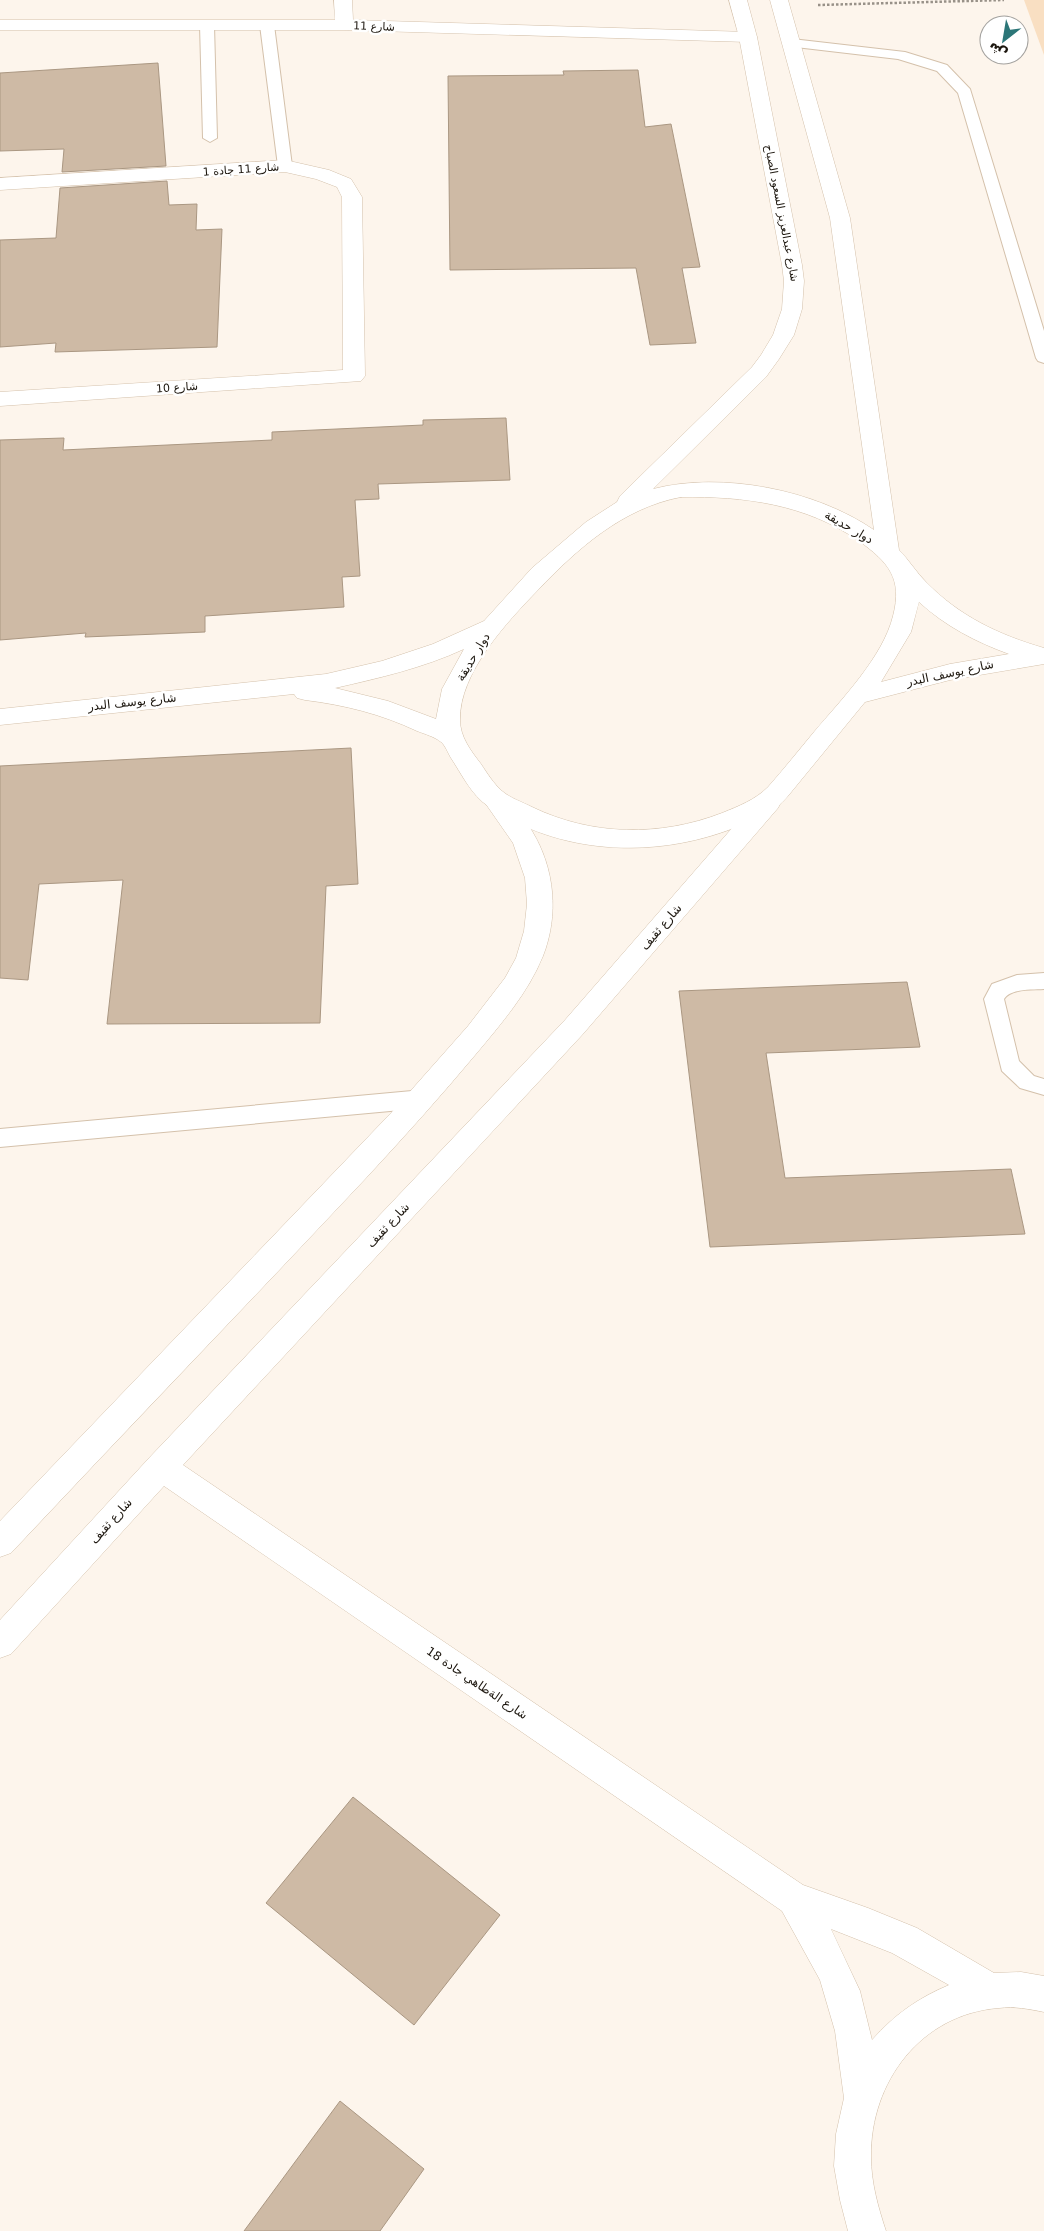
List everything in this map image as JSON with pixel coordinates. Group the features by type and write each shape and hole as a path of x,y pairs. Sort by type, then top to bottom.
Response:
{"street":[{"path":"343,0 344,25"},
{"name":"شارع عبدالعزيز السعود الصباح","path":"618,511 758,372 774,352 786,330 793,308 796,287 748,37 738,0"},
{"path":"780,3 840,218 888,552"},
{"name":"شارع 11","path":"0,25 344,25 748,37"},
{"name":"شارع 11 جادة 1","path":"0,184 285,166 322,174 344,183 352,197 354,376"},
{"name":"شارع 10","path":"0,399 354,376"},
{"name":"دوار حديقة","path":"450,736 448,716 451,698 460,675 492,626 533,581 568,548 618,511 652,495 681,490 720,490 760,494 809,506 834,516 864,533 888,552 904,572"},
{"path":"493,797 521,813 556,828 584,836 616,840 652,840 712,828 769,802 858,696 888,652 908,607 904,572"},
{"name":"شارع يوسف البدر","path":"904,572 919,590 960,623 1014,648 1044,656"},
{"name":"شارع يوسف البدر","path":"0,717 326,682 385,668 442,650 492,626"},
{"name":"شارع يوسف البدر","path":"858,696 950,672 1044,656"},
{"name":"شارع يوسف البدر","path":"264,688 362,701 408,716 450,736"},
{"path":"0,1543 423,1099 506,997 526,967 539,919 536,867 524,841 450,736"},
{"name":"شارع ثقيف","path":"0,1643 160,1467 574,1027 769,802"},
{"name":"شارع الةطاهي جادة 18","path":"160,1467 794,1900 845,1915 894,1935 942,1961 989,1990"},
{"name":"شارع الةطاهي جادة 18","path":"794,1900 821,1944 842,1991 855,2043 862,2097"},
{"path":"868,2231 857,2200 852,2147 862,2097 882,2056 911,2024 947,2002 989,1990 1033,1991 1044,1994"}],"lane":[{"path":"207,25 210,138"},
{"path":"267,25 285,166"},
{"path":"792,43 900,56 942,68 965,92 1044,358"},
{"path":"1044,982 1017,983 999,990 994,999 1009,1065 1027,1082 1044,1087"},
{"path":"0,1138 423,1099"}],"path":[{"path":"780,3 1004,0"}],"shaded area":[{"path":"1024,0 1044,0 1044,55"}],"building":[{"path":"158,63 166,166 62,172 64,149 0,151 0,73"},
{"path":"638,70 645,127 671,124 700,267 682,268 696,343 650,345 636,268 450,270 448,76 564,75 563,71"},
{"path":"167,181 169,205 197,204 196,230 222,229 217,347 55,352 56,343 0,347 0,240 56,238 60,188"},
{"path":"506,418 510,480 378,484 379,499 355,500 360,576 342,577 344,607 205,616 205,632 85,637 86,633 0,640 0,440 64,438 63,450 272,440 272,432 423,425 423,420"},
{"path":"351,748 358,884 326,886 320,1023 107,1024 123,880 39,884 28,980 0,978 0,766"},
{"path":"907,982 920,1047 766,1053 785,1178 1011,1169 1025,1234 710,1247 679,991"},
{"path":"353,1797 500,1915 414,2025 266,1903"},
{"path":"340,2101 424,2169 380,2231 244,2231"}]}
